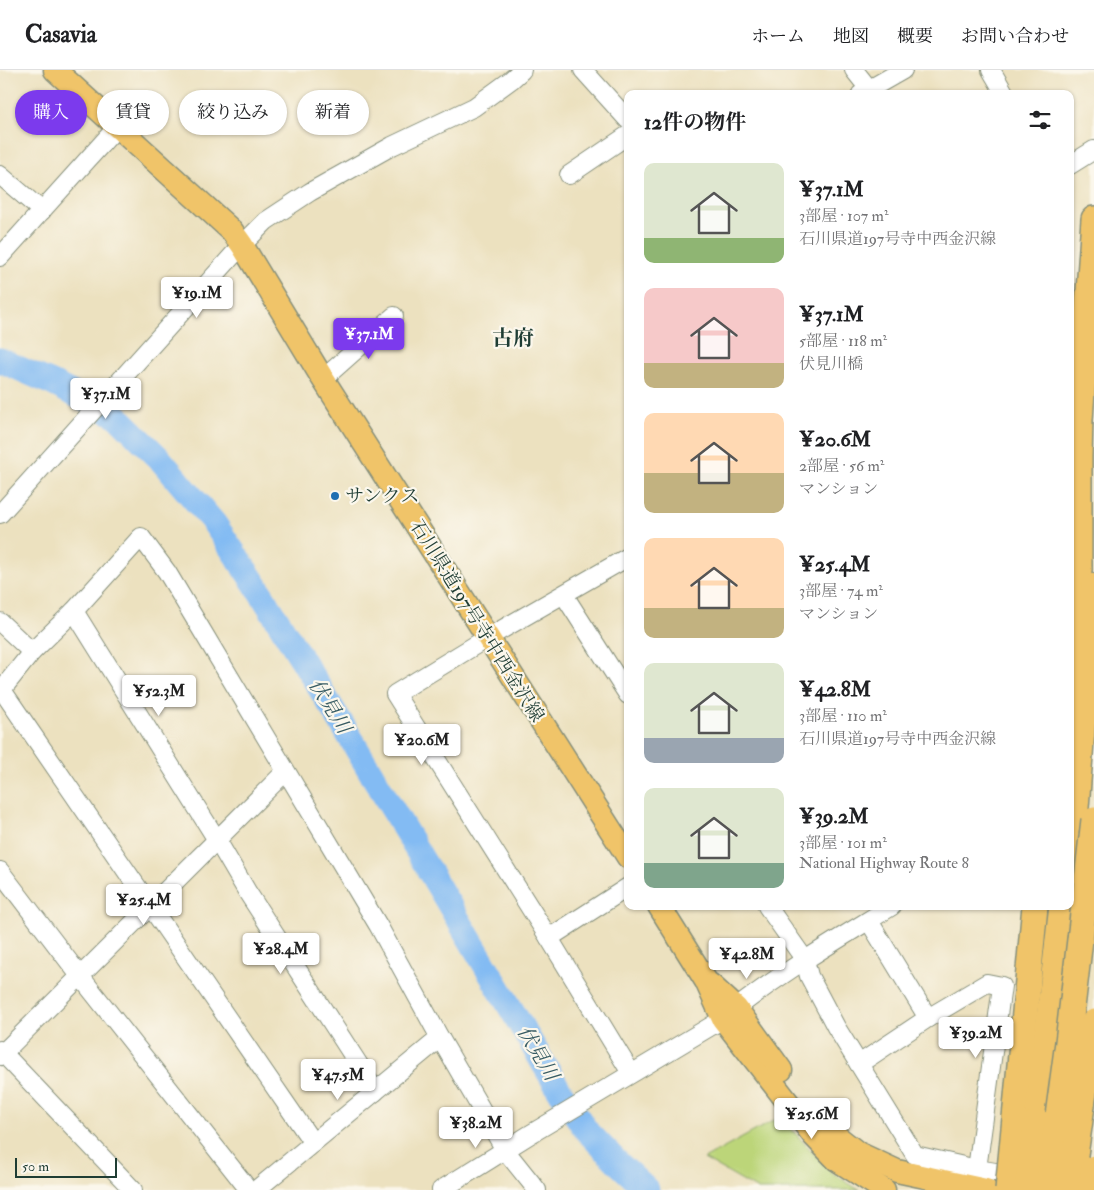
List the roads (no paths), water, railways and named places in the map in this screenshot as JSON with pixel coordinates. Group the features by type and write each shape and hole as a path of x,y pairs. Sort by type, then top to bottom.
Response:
{"highway":[{"path":"1074,834 1089,638 1080,420 1094,219"},
{"path":"1074,625 1087,577 1094,470"},
{"path":"1048,1190 1068,1042 1094,820"},
{"path":"1027,1190 1026,1120 1035,910"},
{"path":"1008,1190 1026,1120 1061,910"},
{"path":"1070,1190 1094,1022"},
{"path":"1092,1189 1094,1168"}],"main road":[{"name":"石川県道197号寺中西金沢線","path":"55,70 97,109"},
{"name":"石川県道197号寺中西金沢線","path":"126,135 232,231 242,244 323,379 624,851"},
{"path":"662,910 706,981 814,1136 837,1160 884,1190"},
{"path":"729,1014 780,1069 826,1128 858,1153 897,1171 986,1190"}],"street":[{"path":"0,514 242,244 266,221 310,192 392,146 474,107 522,70"},
{"path":"583,70 624,116"},
{"path":"854,70 867,90"},
{"path":"871,90 904,70"},
{"path":"991,70 1003,90"},
{"path":"0,257 110,135"},
{"path":"569,176 624,138"},
{"path":"1074,162 1094,150"},
{"path":"0,175 42,211"},
{"path":"323,379 394,316"},
{"path":"313,1143 1,691 32,652 74,611 141,537 167,572 247,705 378,926 505,1150 537,1190"},
{"path":"624,559 487,638 395,694 549,938 626,1077"},
{"path":"564,594 624,685"},
{"path":"74,611 248,893 375,1092"},
{"path":"0,622 32,652"},
{"path":"133,1190 1,1053 286,772"},
{"path":"0,871 80,976 249,1190"},
{"path":"549,938 624,890"},
{"path":"771,910 805,960 809,976 831,1019 915,1155 1092,1189"},
{"path":"441,1190 729,1014 805,960 886,910"},
{"path":"869,921 928,1018"},
{"path":"859,1064 928,1018 987,983 1002,986 976,1168"},
{"path":"256,1190 440,1038"}],"waterway":[{"name":"伏見川","path":"0,360 52,383 117,416 159,458 214,523 257,587 345,729 558,1088 586,1130 647,1190"}],"place":[{"name":"サンクス","path":"335,496"}],"district":[{"name":"古府","path":"513,338"}]}
